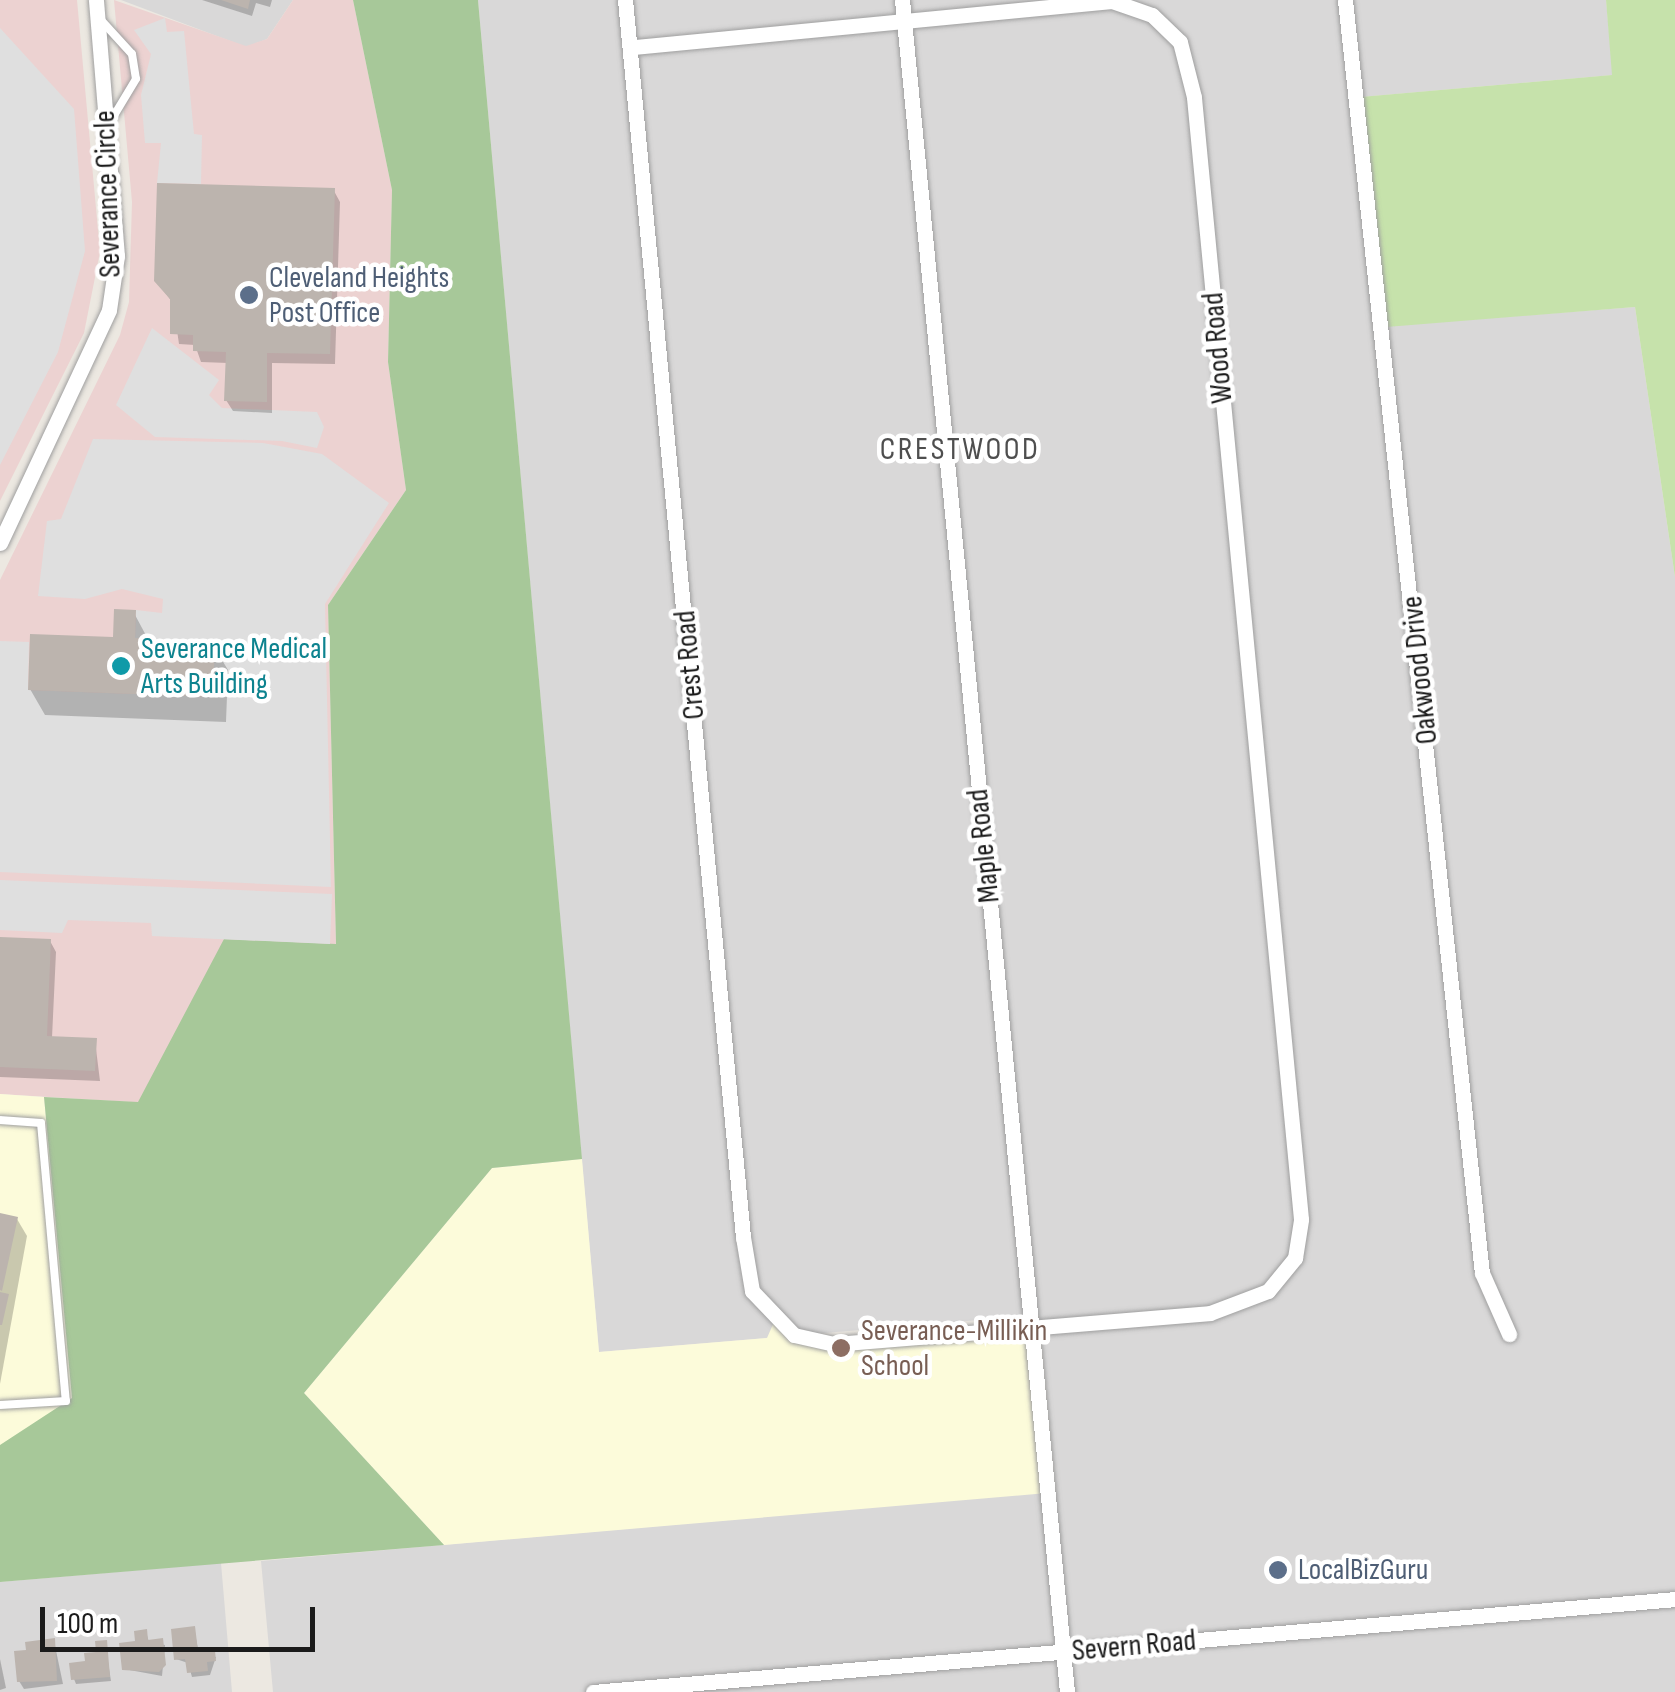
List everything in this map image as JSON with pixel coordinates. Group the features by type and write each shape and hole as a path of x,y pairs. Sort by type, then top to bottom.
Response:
{"street":[{"name":"Crest Road","path":"625,0 745,1253 752,1291 774,1322"},
{"name":"Maple Road","path":"902,0 1066,1692"},
{"name":"Oakwood Drive","path":"1345,0 1482,1273 1510,1334"},
{"name":"Wood Road","path":"630,47 1112,1 1152,15 1180,42 1194,97 1300,1219 1295,1258 1268,1291 1210,1313 834,1344 794,1335 774,1322"},
{"name":"Severance Circle","path":"0,543 108,310 116,256 97,8"},
{"name":"Severn Road","path":"593,1692 1675,1599"}],"lane":[{"path":"97,8 135,60 131,96 107,127"},
{"path":"0,1120 41,1123 66,1401 0,1405"}],"shaded area":[{"path":"0,0 77,0 100,252 84,333 0,501"},
{"path":"114,0 246,46 267,39 293,0 353,0 392,190 388,362 406,490 328,605 340,1115 0,1094 0,580 120,335 129,302 132,202"},
{"path":"121,0 293,0 267,39 246,47"},
{"path":"478,0 1606,0 1613,75 1350,98 1374,327 1635,307 1675,577 1675,1692 273,1692 261,1561 1056,1491 1039,1315 599,1352"},
{"path":"165,18 167,32 184,31 194,134 202,135 201,184 157,183 161,143 145,143 141,95 151,54 134,30"},
{"path":"0,28 74,109 85,251 58,352 0,465"},
{"path":"152,328 219,380 209,395 222,408 317,412 324,427 317,448 282,441 155,437 116,405"},
{"path":"93,439 263,443 322,454 389,503 325,604 331,887 0,872 0,641 29,642 28,690 213,697 214,642 135,638 136,610 162,613 163,599 122,589 85,599 38,596 47,521 61,519"},
{"path":"0,880 332,894 330,944 152,936 151,923 68,920 62,933 0,930"},
{"path":"0,1094 44,1097 82,1507 0,1514"},
{"name":"Severance-Millikin School","path":"582,1159 599,1352 767,1338 774,1322 814,1341 1031,1326 1047,1493 444,1545 304,1393 492,1168"},
{"path":"221,1563 232,1692 0,1692 0,1582"}],"green space":[{"path":"353,0 478,0 582,1159 492,1168 304,1393 444,1545 0,1582 0,1445 72,1398 44,1097 138,1102 224,939 336,944 328,605 406,490 388,362 392,190"},
{"path":"1606,0 1675,0 1675,577 1635,307 1374,328 1349,98 1612,75"}],"building":[{"path":"221,0 250,0 248,9"},
{"name":"Cleveland Heights Post Office","path":"157,183 335,188 330,354 267,353 267,402 224,401 226,352 193,351 193,335 170,334 170,299 154,281"},
{"name":"Severance Medical Arts Building","path":"114,609 136,610 135,638 215,642 213,697 28,690 30,634 113,637"},
{"path":"0,937 51,939 47,1036 97,1038 95,1071 0,1067"},
{"path":"0,1213 18,1217 2,1291 0,1290"},
{"path":"0,1292 9,1294 2,1325 0,1325"},
{"path":"195,1626 198,1651 215,1651 216,1661 207,1662 208,1671 187,1673 185,1659 174,1660 171,1629"},
{"path":"147,1629 148,1640 163,1638 166,1665 159,1672 122,1670 119,1643 135,1641 134,1631"},
{"path":"55,1638 57,1681 17,1682 14,1651 26,1650 25,1642"},
{"path":"107,1640 110,1677 71,1680 69,1663 85,1661 84,1653 96,1652 95,1641"}],"place":[{"name":"Cleveland Heights Post Office","path":"249,295"},
{"name":"Severance Medical Arts Building","path":"121,666"},
{"name":"Severance-Millikin School","path":"841,1348"},
{"name":"LocalBizGuru","path":"1278,1570"}],"district":[{"name":"CRESTWOOD","path":"960,450"}]}
